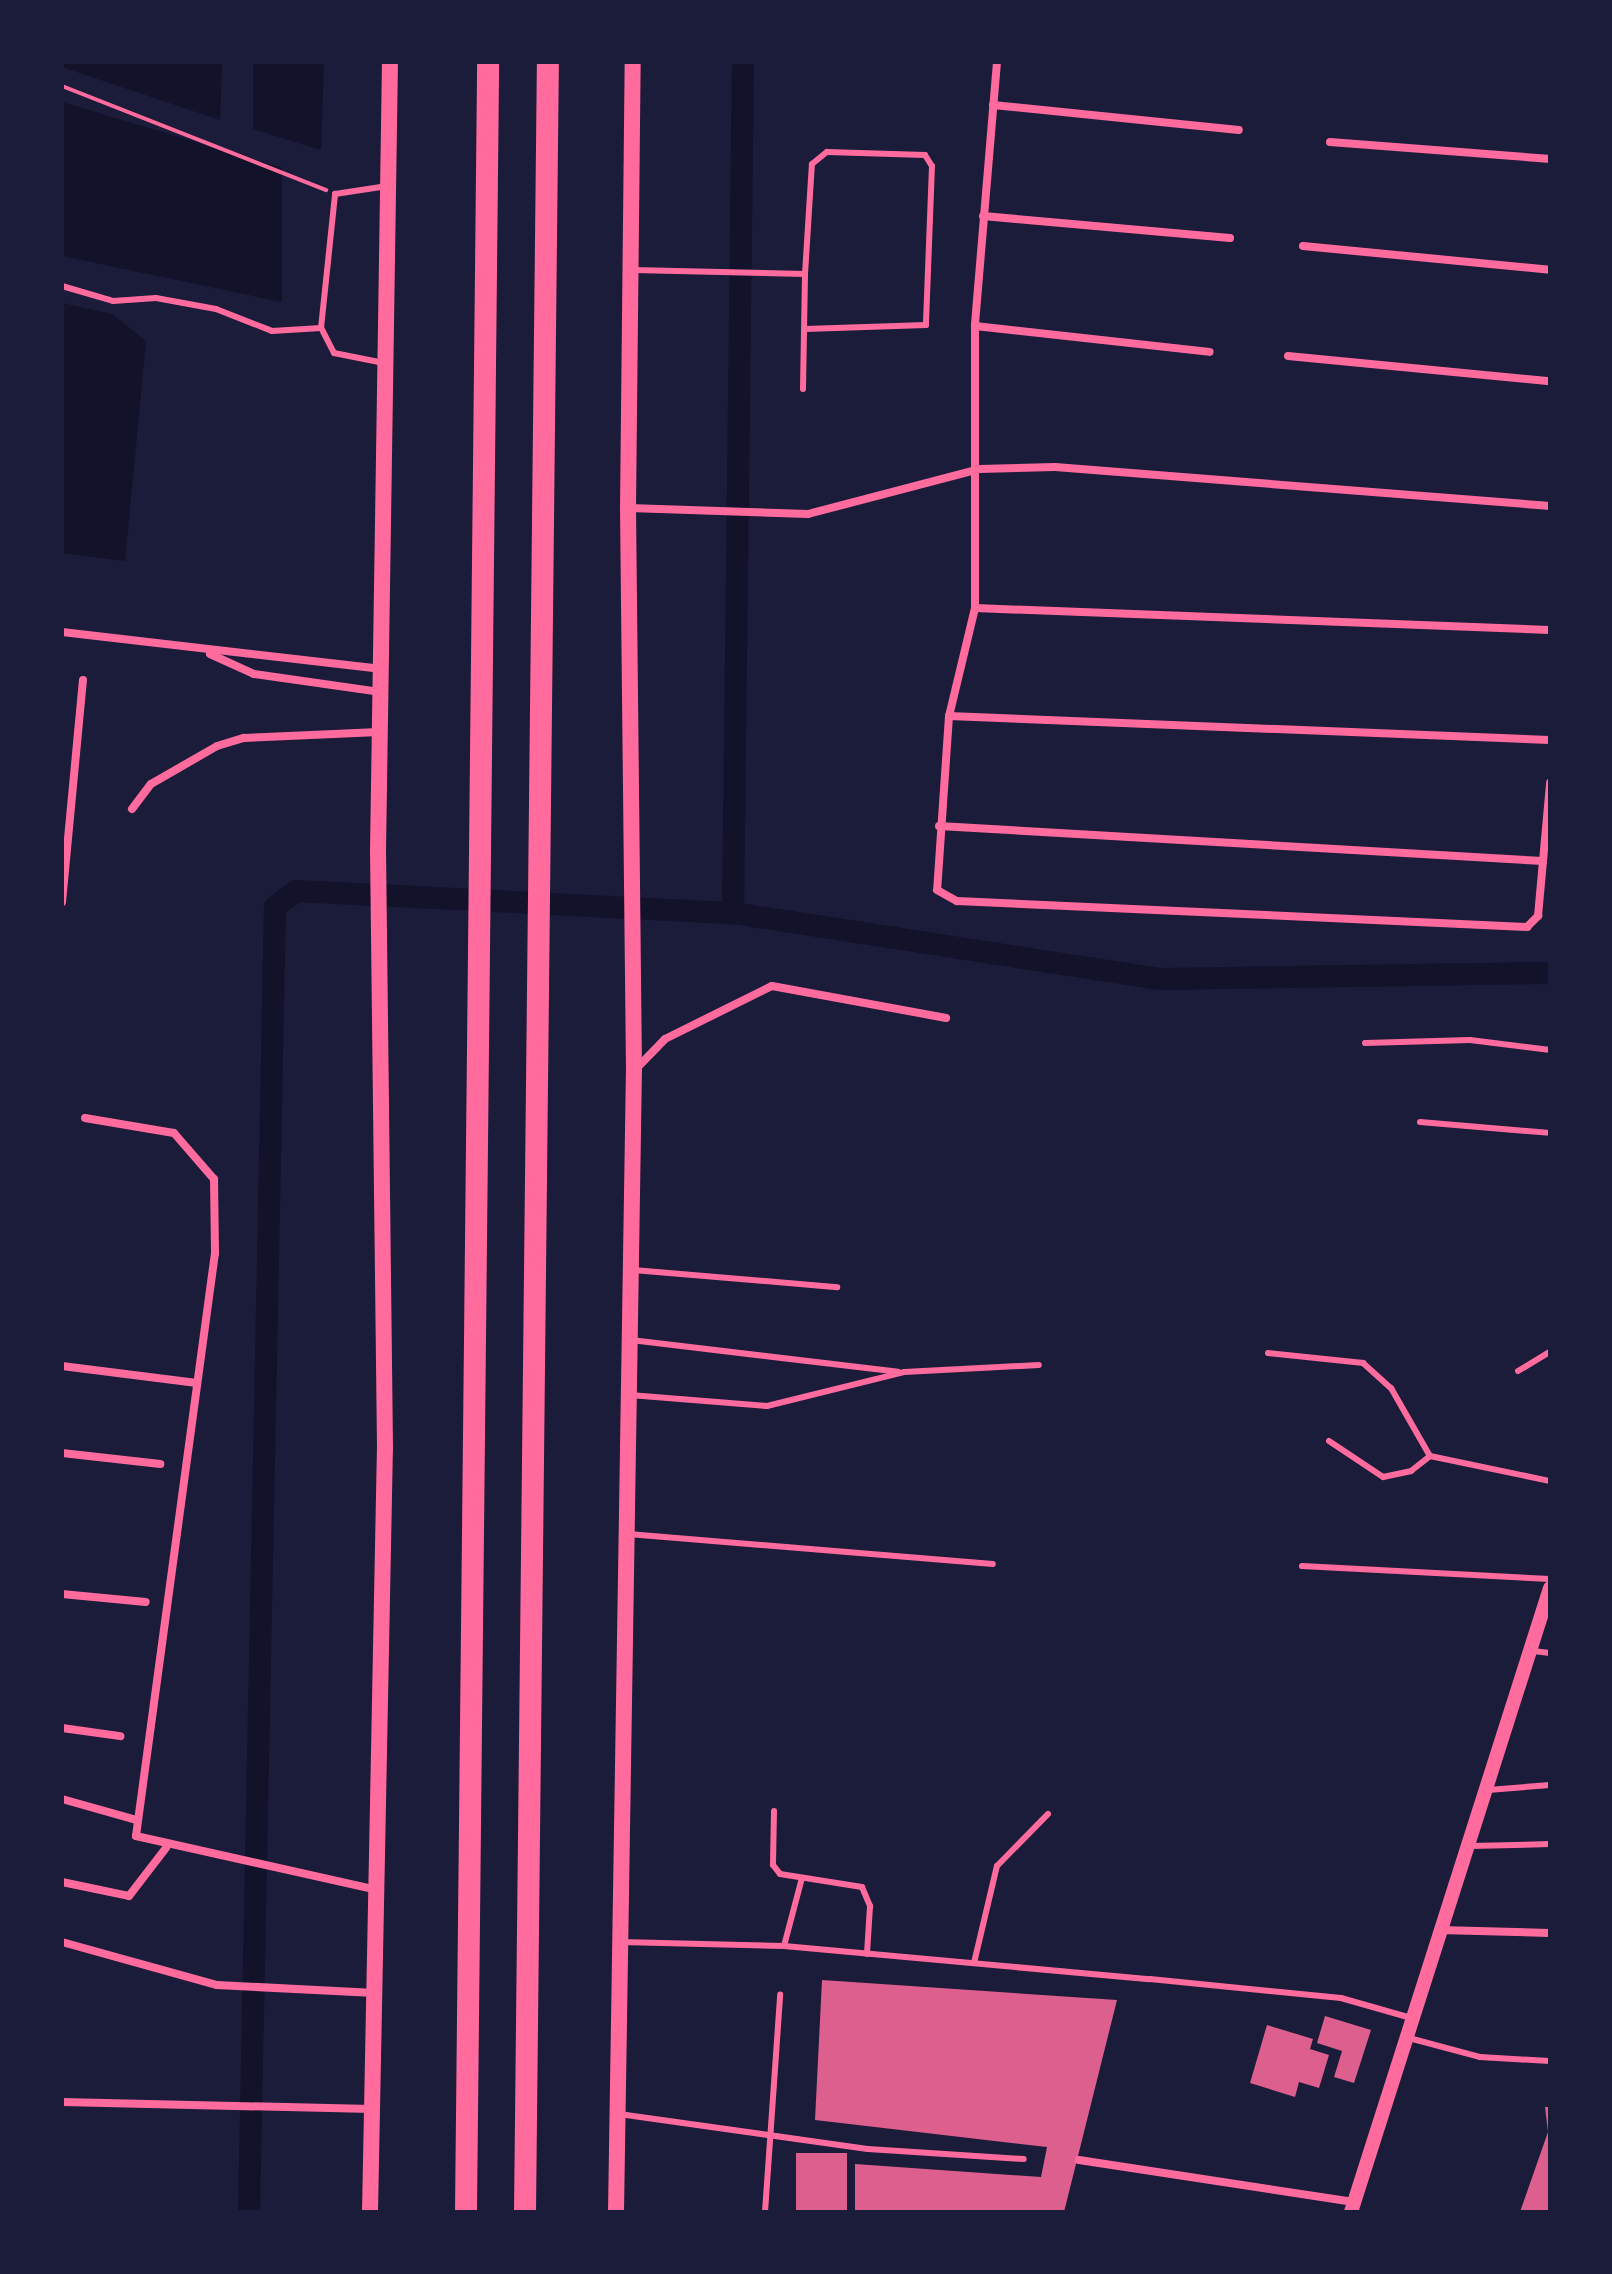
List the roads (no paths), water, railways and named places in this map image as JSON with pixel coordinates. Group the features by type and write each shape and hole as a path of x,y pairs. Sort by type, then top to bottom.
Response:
{"highway":[{"path":"465,2209 483,963 488,62"},
{"path":"525,2212 544,866 548,62"}],"main road":[{"path":"370,2212 385,1448 378,851 390,62"},
{"path":"616,2212 634,1071 635,877 628,508 633,62"}],"street":[{"path":"997,62 975,326 979,469 975,608 949,716 933,878 946,898 957,901 1527,927 1538,916 1550,783"},
{"path":"993,105 1239,130"},
{"path":"1330,142 1550,159"},
{"path":"983,216 1230,238"},
{"path":"1303,246 1550,270"},
{"path":"975,326 1210,352"},
{"path":"1288,356 1550,381"},
{"path":"628,508 710,513 840,509 979,469 1071,468 1550,506"},
{"path":"975,608 1550,630"},
{"path":"62,632 210,653 259,651 380,669"},
{"path":"210,653 254,674 380,692"},
{"path":"62,902 83,680"},
{"path":"949,716 1550,740"},
{"path":"132,809 151,784 217,746 244,738 379,732"},
{"path":"939,826 1543,861"},
{"path":"634,1071 665,1039 772,986 946,1018"},
{"path":"85,1118 174,1133 212,1170 215,1253 136,1820 139,1839 166,1848 378,1890"},
{"path":"62,1366 197,1383"},
{"path":"62,1453 160,1464"},
{"path":"1079,2160 1352,2207 1550,1588"},
{"path":"62,1594 146,1602"},
{"path":"62,1728 120,1736"},
{"path":"62,1799 136,1820"},
{"path":"62,1882 129,1896 166,1848"},
{"path":"1439,1930 1550,1933"},
{"path":"62,1942 217,1985 284,1992 375,1993"},
{"path":"62,2102 373,2109"}],"lane":[{"path":"803,389 805,274 817,158 827,152 929,158 926,325 805,329"},
{"path":"384,363 334,353 321,328 335,194 387,186"},
{"path":"630,270 805,274"},
{"path":"62,286 113,301 156,298 216,309 272,331 321,328"},
{"path":"1365,1043 1470,1040 1550,1050"},
{"path":"1420,1122 1550,1133"},
{"path":"629,1270 837,1287"},
{"path":"628,1339 904,1372 1039,1365"},
{"path":"1518,1371 1550,1352"},
{"path":"1268,1353 1351,1358 1375,1370 1430,1456 1550,1481"},
{"path":"627,1395 767,1406 904,1372"},
{"path":"1329,1441 1383,1477 1411,1471 1430,1456"},
{"path":"625,1533 993,1564"},
{"path":"1302,1566 1550,1579"},
{"path":"1529,1650 1550,1653"},
{"path":"1484,1791 1550,1785"},
{"path":"774,1811 773,1865 802,1878 862,1887 870,1906 867,1954"},
{"path":"974,1963 997,1866 1048,1814"},
{"path":"1466,1846 1550,1844"},
{"path":"784,1946 802,1878"},
{"path":"621,1942 784,1946 1341,1998 1411,2018"},
{"path":"765,2212 780,1995"},
{"path":"1405,2037 1480,2057 1550,2061"},
{"path":"619,2114 771,2131 868,2149 1024,2159"}],"waterway":[{"path":"733,913 743,62"},
{"path":"249,2212 275,907 296,891 733,913 1161,979 1550,973"}]}
